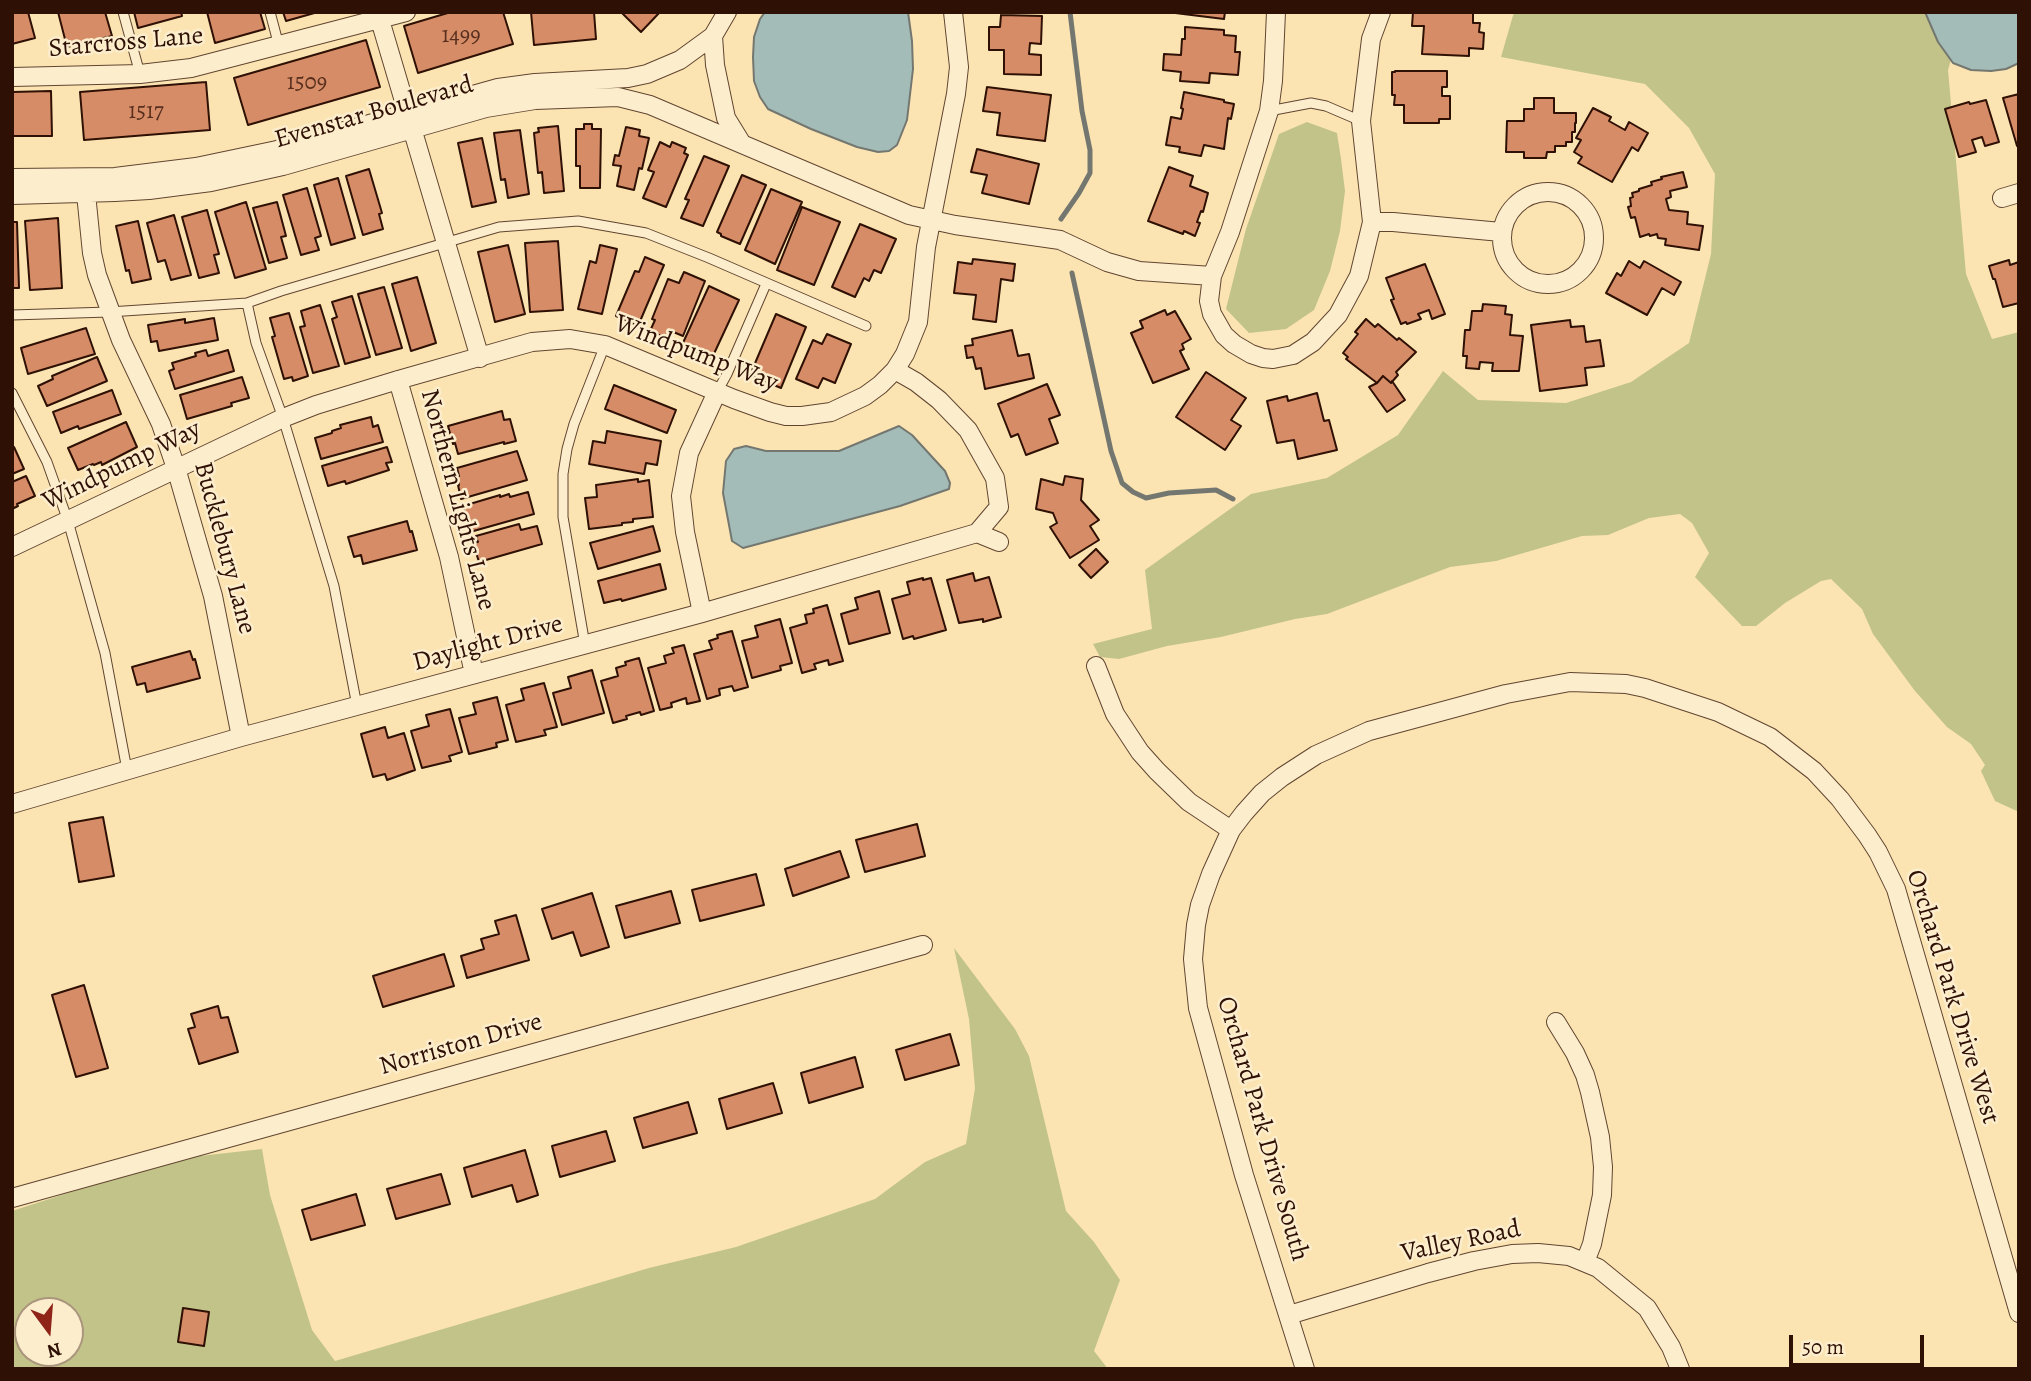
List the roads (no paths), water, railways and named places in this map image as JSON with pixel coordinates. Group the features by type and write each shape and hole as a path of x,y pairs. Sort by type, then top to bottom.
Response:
{"street":[{"name":"Starcross Lane","path":"12,77 140,74 212,64 406,12"},
{"name":"Evenstar Boulevard","path":"410,120 498,88 535,83 628,78 647,74 680,60 713,36 727,12"},
{"name":"Windpump Way","path":"12,547 282,418 398,380 532,342 587,341 605,345 770,412 794,416 831,412 865,396 895,370 905,354 918,322 926,247 956,94 958,67 953,12"},
{"path":"1276,12 1269,111 1238,208 1212,276 1209,292 1212,314 1224,335 1241,349 1263,358 1293,355 1313,342 1338,315 1359,276 1372,222 1361,121 1371,39 1381,12"},
{"path":"380,20 480,358"},
{"path":"713,36 715,65 726,118 743,144"},
{"name":"Evenstar Boulevard","path":"12,195 85,186 226,162 410,120 518,102 611,96 650,105 895,210 933,221 1060,240 1107,262 1139,271 1212,276"},
{"name":"Evenstar Boulevard","path":"12,178 85,186"},
{"name":"Bucklebury Lane","path":"85,186 97,275 109,312 161,424 176,468 213,596 241,737"},
{"path":"1556,192 1580,204 1588,214 1594,235 1594,247 1589,259 1575,276 1553,285 1539,284 1514,271 1501,246 1501,232 1510,210 1519,202 1530,195 1556,192"},
{"path":"1372,222 1501,232"},
{"path":"895,370 939,400 968,430 995,478 999,507 977,533 999,542"},
{"name":"Northern Lights Lane","path":"398,380 449,557 474,674"},
{"path":"702,613 685,532 681,496 689,453 717,392"},
{"name":"Daylight Drive","path":"13,800 702,613 977,533"},
{"path":"1096,666 1115,714 1140,752 1189,802 1231,830"},
{"name":"Orchard Park Drive West","path":"1231,830 1262,793 1282,777 1333,746 1369,731 1431,713 1555,684 1590,681 1645,688 1709,708 1770,737 1814,771 1840,799 1878,852 1896,889 2019,1313"},
{"name":"Orchard Park Drive South","path":"1231,830 1200,905 1193,959 1195,993 1223,1103 1306,1369"},
{"name":"Norriston Drive","path":"12,1198 923,945"},
{"path":"1556,1022 1585,1075 1600,1137 1602,1195 1586,1262"},
{"name":"Valley Road","path":"1289,1315 1428,1273 1512,1254 1569,1256 1609,1275 1647,1308 1681,1369"}],"lane":[{"path":"123,12 140,74"},
{"path":"270,12 279,46"},
{"path":"1269,111 1311,103 1326,106 1361,121"},
{"path":"12,315 247,303 499,227 578,221 646,233 866,326"},
{"path":"717,392 766,284"},
{"path":"247,303 256,343 334,586 357,706"},
{"path":"585,645 562,512 563,474 574,424 605,345"},
{"path":"12,393 47,462 68,521 105,653 127,770"}],"water":[{"path":"765,12 908,12 913,69 907,120 897,145 889,151 878,152 857,147 768,109 754,81 753,57 754,37"},
{"path":"1925,12 2019,12 2019,63 2006,69 1991,71 1971,70 1953,63 1938,42"},
{"path":"899,426 912,435 945,471 950,483 949,489 900,506 743,548 732,541 723,493 726,461 734,449 746,446 766,451 839,451"}],"waterway":[{"path":"1061,219 1090,173 1090,150 1082,111 1070,12"},
{"path":"1072,273 1111,451 1122,483 1146,498 1169,493 1216,490 1233,499"}]}
